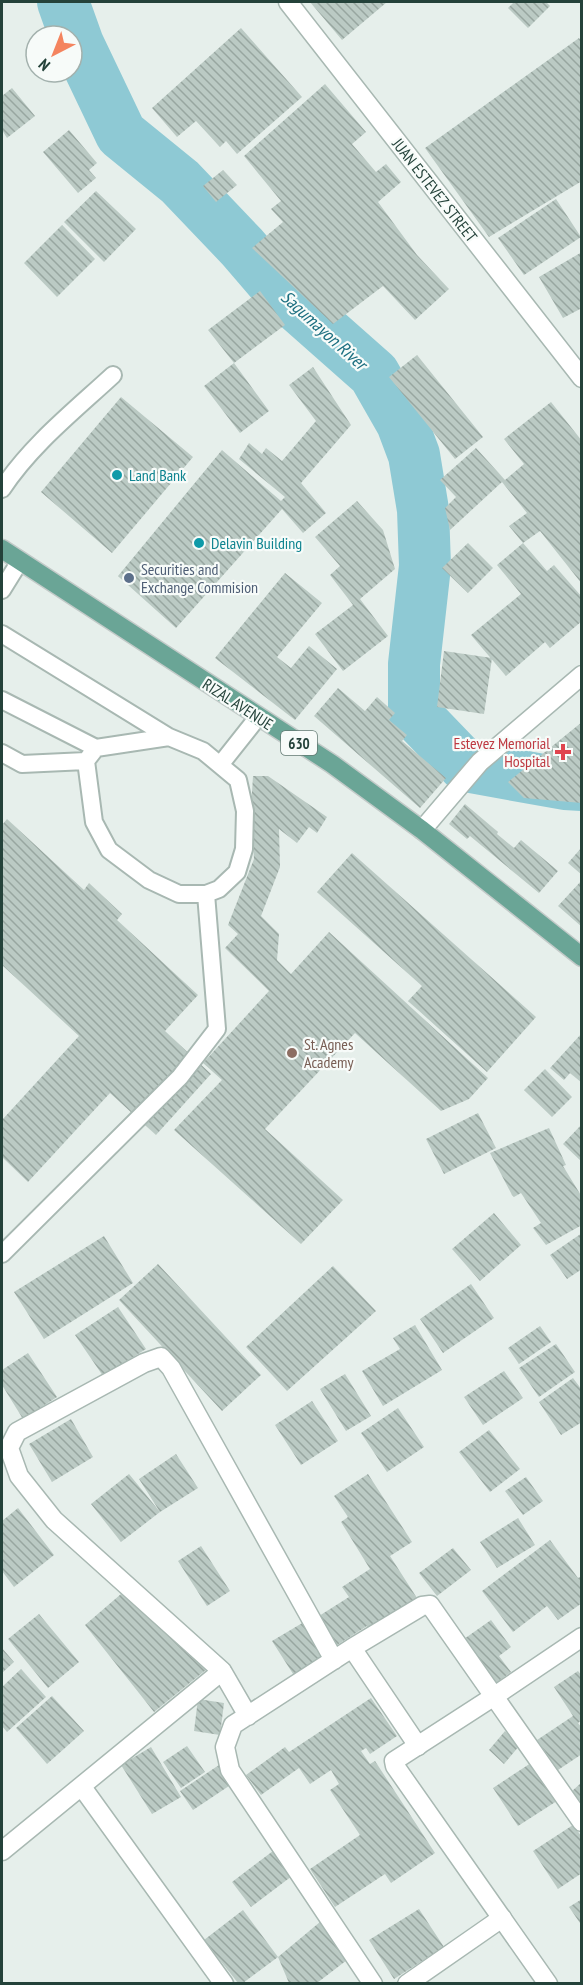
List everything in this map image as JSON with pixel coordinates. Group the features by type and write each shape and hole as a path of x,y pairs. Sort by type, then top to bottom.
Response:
{"main road":[{"name":"RIZAL AVENUE","path":"2,549 332,764 422,830 582,957"}],"street":[{"name":"JUAN ESTEVEZ STREET","path":"288,2 582,378"},
{"path":"422,830 480,762 582,675"},
{"path":"248,1716 222,1671 54,1520 19,1476 9,1448 17,1432 144,1363 161,1357 171,1368 333,1660"},
{"path":"373,1983 230,1770 225,1747 233,1725 352,1648 422,1606 430,1605 582,1822"},
{"path":"548,1983 395,1766 394,1761 582,1637"},
{"path":"352,1648 418,1746"},
{"path":"2,1851 222,1671"},
{"path":"82,1787 224,1983"},
{"path":"407,1983 502,1918"}],"lane":[{"path":"2,489 13,471 43,439 113,375"},
{"path":"2,590 20,561"},
{"path":"2,634 169,737 203,751 238,780 245,811 244,849 237,872 219,889 206,894 179,894 149,880 109,850 93,822 91,754"},
{"path":"2,700 91,754"},
{"path":"220,765 258,717"},
{"path":"2,753 22,764 91,754 169,737"},
{"path":"2,1254 180,1077 217,1029 206,894"}],"building":[{"path":"310,2 387,2 342,40"},
{"path":"514,2 546,2 550,6 528,28 508,8"},
{"path":"241,28 302,97 237,154 226,141 220,147 196,121 177,137 152,108"},
{"path":"579,38 582,42 582,181 489,237 425,148"},
{"path":"325,84 366,132 352,144 376,172 386,164 401,182 378,202 417,255 449,289 415,320 383,286 333,324 252,248 283,222 271,209 281,201 244,156"},
{"path":"12,88 35,116 7,138 2,130 2,96"},
{"path":"69,130 97,163 89,170 96,178 78,193 43,152"},
{"path":"223,170 237,185 216,202 203,186"},
{"path":"96,191 136,229 104,262 64,222"},
{"path":"556,199 581,237 524,275 498,238"},
{"path":"62,225 95,259 57,297 24,263"},
{"path":"582,252 582,308 563,318 539,277"},
{"path":"260,291 285,325 234,363 208,330"},
{"path":"417,355 483,437 455,459 389,377"},
{"path":"234,363 269,411 240,433 204,386"},
{"name":"Delavin Building","path":"313,367 351,425 301,483 326,513 303,533 282,509 176,628 118,576 222,450 281,501 285,497 239,459 249,443 262,454 266,448 282,461 316,421 289,385"},
{"name":"Land Bank","path":"121,397 193,457 112,553 41,492"},
{"path":"551,402 582,441 582,584 540,531 523,543 509,526 527,513 502,482 450,530 445,508 456,497 440,480 476,448 505,480 524,464 504,439"},
{"path":"357,501 383,530 395,569 360,599 388,636 343,671 315,634 353,605 330,575 340,566 315,537"},
{"path":"468,543 493,568 468,593 442,568"},
{"path":"523,543 547,571 554,565 582,597 582,621 550,648 545,642 506,676 471,635 521,594 497,565"},
{"path":"285,573 322,603 277,657 291,668 309,646 337,669 295,720 215,658"},
{"path":"444,651 492,658 484,714 437,707"},
{"path":"338,688 365,711 377,697 395,713 389,720 407,735 402,741 446,778 420,808 314,716"},
{"name":"Estevez Memorial Hospital","path":"582,722 582,803 524,798 508,782"},
{"path":"253,776 268,776 327,817 317,833 309,827 297,843 279,829 280,867 261,916 279,934 277,960 291,974 329,932 488,1078 469,1099 441,1111 355,1033 265,1129 343,1200 301,1244 174,1130 222,1080 203,1063 269,991 225,948 238,934 228,925 254,859 251,809"},
{"path":"465,804 514,848 521,840 558,871 539,893 470,836 467,839 449,824"},
{"path":"7,819 84,890 89,883 122,914 117,920 198,995 165,1031 211,1074 156,1135 110,1093 28,1182 2,1157 2,1120 79,1036 2,965 2,825"},
{"path":"582,847 582,875 568,863"},
{"path":"352,853 536,1017 487,1072 408,1001 422,986 317,892"},
{"path":"582,880 582,927 558,906"},
{"path":"582,1033 582,1083 570,1073 564,1080 550,1068"},
{"path":"545,1069 572,1097 552,1117 524,1090"},
{"path":"478,1113 496,1148 444,1174 426,1139"},
{"path":"582,1124 582,1162 563,1144"},
{"path":"549,1128 566,1165 563,1166 582,1197 582,1225 546,1245 533,1228 541,1223 521,1193 514,1197 512,1195 490,1153"},
{"path":"494,1213 521,1245 480,1281 452,1249"},
{"path":"582,1233 582,1269 567,1279 550,1255"},
{"path":"104,1236 133,1283 44,1339 14,1292"},
{"path":"158,1264 261,1375 222,1411 119,1300"},
{"path":"333,1266 376,1311 287,1391 246,1347"},
{"path":"471,1284 494,1318 443,1353 420,1319"},
{"path":"118,1307 146,1349 103,1376 75,1335"},
{"path":"415,1325 442,1370 383,1406 362,1371 400,1349 393,1338"},
{"path":"540,1326 551,1342 519,1364 508,1348"},
{"path":"556,1344 575,1372 539,1397 519,1368"},
{"path":"28,1353 57,1397 23,1419 2,1385 2,1370"},
{"path":"504,1371 523,1398 483,1425 464,1397"},
{"path":"345,1374 371,1416 346,1431 320,1389"},
{"path":"573,1378 582,1390 582,1422 561,1435 539,1402"},
{"path":"312,1401 338,1441 301,1465 275,1425"},
{"path":"398,1408 424,1447 387,1472 361,1433"},
{"path":"71,1419 93,1457 52,1482 29,1444"},
{"path":"489,1430 520,1469 490,1492 459,1452"},
{"path":"176,1454 198,1488 160,1512 139,1479"},
{"path":"129,1474 160,1512 121,1542 91,1504"},
{"path":"368,1474 412,1542 390,1556 417,1598 369,1629 367,1626 337,1645 319,1616 349,1597 342,1587 370,1569 341,1522 348,1517 334,1496"},
{"path":"526,1477 543,1501 523,1515 505,1491"},
{"path":"18,1508 54,1555 14,1587 2,1571 2,1521"},
{"path":"518,1518 535,1545 497,1568 480,1542"},
{"path":"550,1540 578,1578 582,1576 582,1603 558,1620 547,1606 513,1632 482,1591"},
{"path":"201,1546 230,1591 207,1606 178,1561"},
{"path":"453,1548 471,1570 437,1596 419,1573"},
{"path":"121,1594 207,1669 154,1712 85,1625"},
{"path":"39,1614 79,1662 48,1688 8,1639"},
{"path":"491,1620 511,1647 499,1656 511,1672 496,1683 464,1639"},
{"path":"304,1622 327,1658 295,1677 272,1641"},
{"path":"2,1648 14,1662 2,1673"},
{"path":"21,1669 46,1697 7,1732 2,1726 2,1687"},
{"path":"578,1671 582,1676 582,1720 578,1723 582,1728 582,1754 558,1770 537,1740 573,1716 554,1687"},
{"path":"52,1696 84,1731 47,1764 16,1728"},
{"path":"371,1698 397,1736 370,1754 366,1748 361,1751 370,1764 375,1761 435,1853 391,1883 385,1874 335,1907 310,1869 360,1835 330,1790 339,1784 331,1770 310,1784 299,1768 261,1795 246,1775 285,1747 289,1752"},
{"path":"198,1699 224,1703 220,1735 194,1731"},
{"path":"505,1731 520,1745 504,1764 489,1750"},
{"path":"187,1746 205,1772 181,1788 163,1762"},
{"path":"151,1747 181,1797 152,1814 121,1765"},
{"path":"534,1761 560,1799 518,1826 493,1788"},
{"path":"219,1765 232,1784 193,1810 180,1791"},
{"path":"582,1782 582,1803 571,1792"},
{"path":"573,1825 582,1837 582,1873 558,1889 533,1851"},
{"path":"273,1851 292,1876 251,1907 232,1882"},
{"path":"582,1899 582,1926 569,1907"},
{"path":"419,1909 444,1947 394,1979 369,1940"},
{"path":"243,1910 278,1957 243,1983 238,1983 204,1940"},
{"path":"320,1922 347,1960 317,1983 289,1983 278,1957"}],"waterway":[{"name":"Sagumayon River","path":"63,2 78,44 121,134 180,182 279,290 374,374 402,423 414,455 423,510 425,566 414,664 414,713 465,766 582,785"}],"place":[{"name":"Land Bank","path":"117,475"},
{"name":"Delavin Building","path":"199,543"},
{"name":"Securities and Exchange Commision","path":"129,578"},
{"name":"Estevez Memorial Hospital","path":"563,752"},
{"name":"St. Agnes Academy","path":"292,1053"}]}
